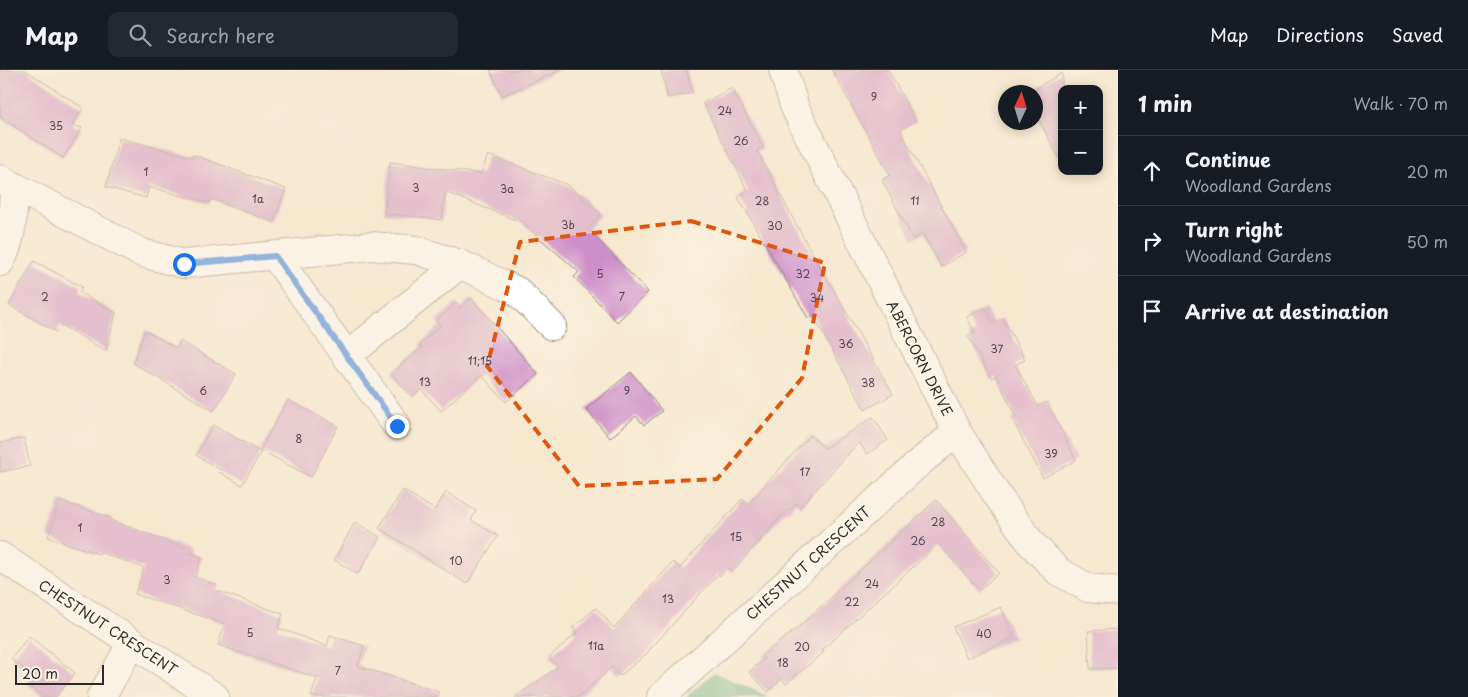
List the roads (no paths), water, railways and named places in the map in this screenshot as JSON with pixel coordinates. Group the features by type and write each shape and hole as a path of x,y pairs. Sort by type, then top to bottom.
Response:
{"street":[{"name":"ABERCORN DRIVE","path":"782,70 795,108 957,432 1031,544 1058,571 1088,588 1118,592"},
{"path":"7,184 142,253 184,264 372,246 416,250 460,264 517,291 552,326"},
{"path":"0,262 7,250 13,224 7,184"},
{"path":"275,256 397,426"},
{"path":"347,356 460,264"},
{"name":"CHESTNUT CRESCENT","path":"661,697 920,462 957,432"},
{"name":"CHESTNUT CRESCENT","path":"0,556 215,697"},
{"path":"101,697 132,643"}]}
